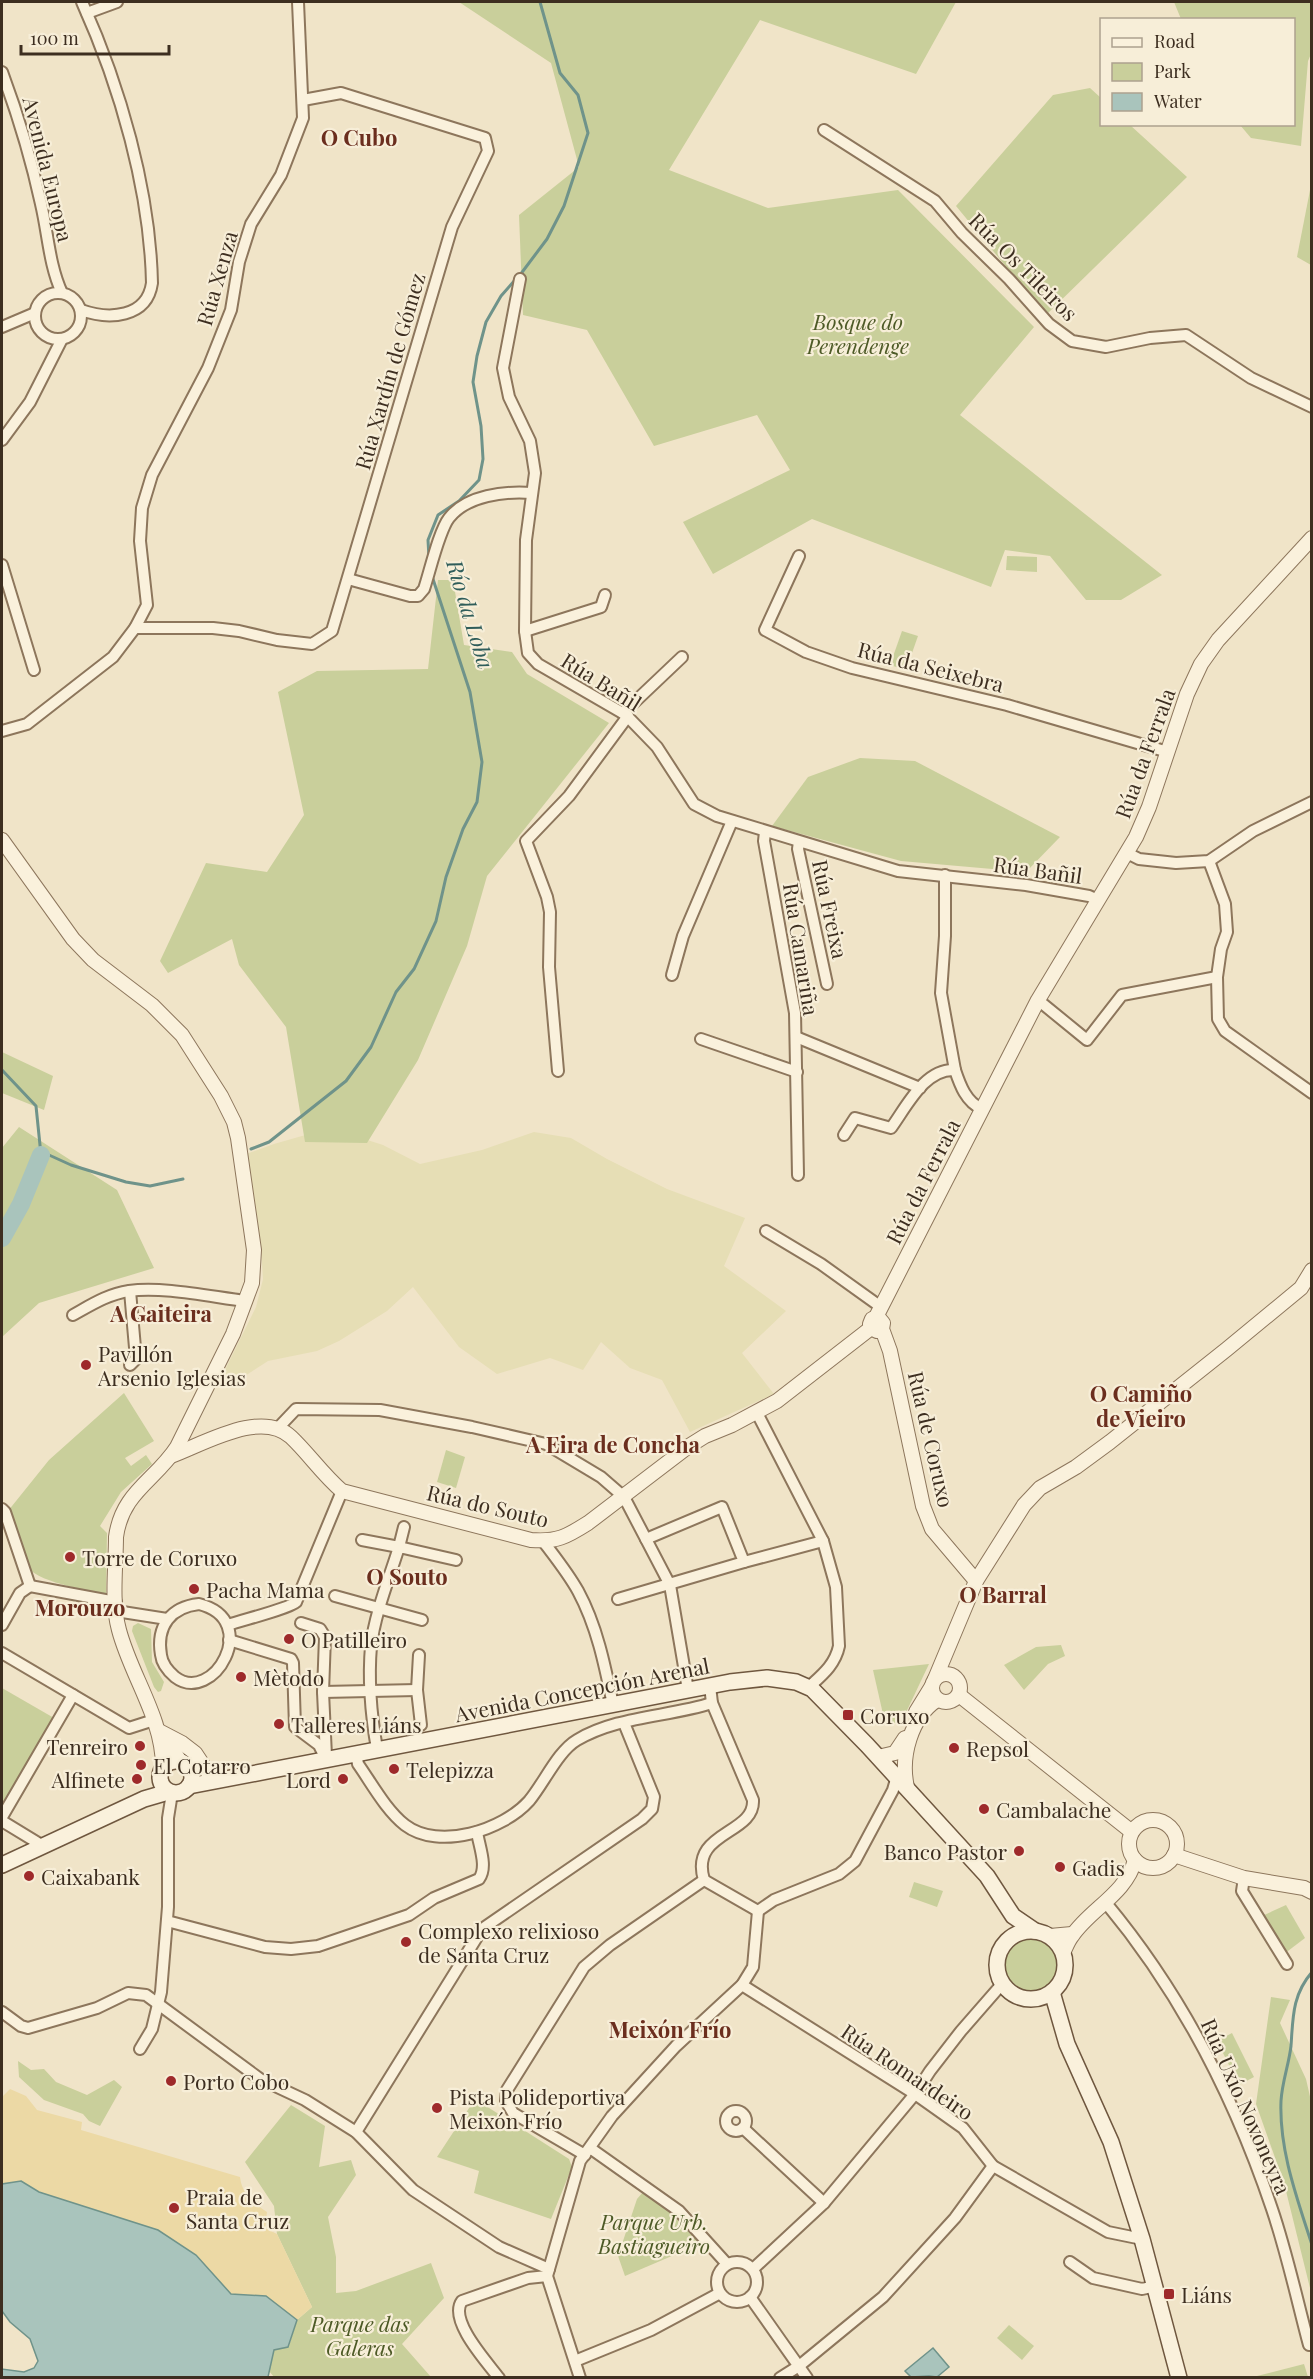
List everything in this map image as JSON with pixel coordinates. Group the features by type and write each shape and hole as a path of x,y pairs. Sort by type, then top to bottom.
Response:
{"main road":[{"name":"Avenida Concepción Arenal","path":"166,1783 182,1792 189,1786 749,1679 767,1678 796,1682 809,1687"},
{"path":"809,1687 902,1781 987,1875 1013,1916 1035,1931 1050,1936 1063,1953 1064,1974 1060,1984 1052,1992 1038,1998 1023,1998"},
{"name":"Avenida Concepción Arenal","path":"2,1865 147,1798 166,1783 171,1761 225,1779"},
{"path":"184,1764 192,1776 189,1786"},
{"path":"987,1875 1009,1930 1009,1939 998,1957 998,1972 1002,1984 1011,1992 1036,2004 1047,2014 1067,2044"},
{"path":"1009,1939 1025,1931 1035,1931"},
{"path":"1052,1992 1067,2044 1111,2142 1156,2286 1179,2378"}],"street":[{"path":"81,315 121,314 143,305 151,291 152,261 143,202 123,117 82,2"},
{"path":"87,13 117,2"},
{"name":"Rúa Xenza","path":"2,731 27,724 113,657 135,628 147,605 140,541 142,508 152,475 208,368 231,310 239,262 251,224 285,166 303,118 298,2"},
{"name":"Avenida Europa","path":"2,72 28,149 47,231 54,277 62,293"},
{"name":"Rúa Xardín de Gómez","path":"135,628 213,628 312,644 332,631 452,227 488,151 486,138 341,93 303,100"},
{"name":"Rúa Os Tileiros","path":"824,130 935,201 1048,324 1072,341 1106,347 1150,338 1186,335 1251,378 1311,407"},
{"name":"Avenida Europa","path":"50,294 54,277"},
{"name":"Rúa Bañil","path":"520,279 503,368 509,397 530,441 535,473 526,540 525,631 528,653 538,664 625,715 657,747 694,804 717,816 898,871 1036,887 1089,896 1098,900"},
{"path":"37,326 35,314 40,302 50,294 62,293 72,297 81,315"},
{"path":"2,327 35,314"},
{"path":"48,337 62,339 72,335 81,315"},
{"path":"17,322 37,326 48,337 52,355"},
{"path":"2,440 30,402 62,339"},
{"path":"348,579 410,596 418,596 424,589 449,518 467,504 489,495 532,494"},
{"name":"Rúa da Ferrala","path":"877,1320 1038,1000 1127,853 1149,807 1187,694 1201,663 1218,640 1311,538"},
{"name":"Rúa da Seixebra","path":"799,556 765,630 806,652 852,668 1007,705 1168,753"},
{"path":"2,565 34,670"},
{"path":"525,631 601,607 605,595"},
{"path":"558,1071 549,967 548,897 526,841 569,796 625,715 682,657"},
{"path":"1127,853 1139,859 1176,863 1209,861 1253,831 1311,802"},
{"path":"672,975 684,936 732,821"},
{"name":"Rúa Camariña","path":"765,831 795,1013 798,1175"},
{"path":"2,840 73,939 93,960 152,1005 182,1035 221,1096 234,1122 238,1138 254,1250 252,1283 233,1334 171,1456 140,1486 123,1511 116,1537 116,1606 119,1630 158,1728 169,1810 167,1921 159,2005 152,2029 140,2049"},
{"name":"Rúa Freixa","path":"799,842 798,849 827,984"},
{"path":"1209,861 1225,904 1227,933 1221,949 1217,977 1218,1018 1225,1031 1311,1093"},
{"path":"945,875 945,936 941,993 955,1070 968,1099 982,1109"},
{"path":"1038,1000 1087,1040 1122,995 1217,977"},
{"path":"796,1037 920,1088"},
{"path":"701,1039 797,1072"},
{"path":"844,1135 855,1118 891,1128 931,1076 944,1069 955,1070"},
{"path":"766,1231 821,1264 877,1320"},
{"path":"945,1655 950,1674 958,1680 960,1685 959,1695 952,1702 938,1700 932,1692 934,1682 945,1655 976,1581 1024,1505 1040,1488 1076,1467 1110,1442 1227,1350 1301,1288 1311,1270"},
{"path":"73,1315 97,1301 130,1291 155,1290 246,1301"},
{"path":"130,1291 136,1359 130,1365"},
{"name":"Rúa do Souto","path":"278,1428 290,1436 326,1477 342,1491 531,1540 556,1541 568,1537 697,1441 777,1401 877,1320"},
{"name":"Rúa de Coruxo","path":"877,1320 890,1351 923,1506 932,1529 976,1581"},
{"path":"171,1456 251,1426 278,1428 296,1409 380,1410 472,1427 546,1444 601,1477 624,1497 670,1585 688,1690"},
{"path":"757,1413 823,1541 836,1587 839,1646 829,1668 809,1687"},
{"path":"228,1625 291,1607 296,1602 342,1491"},
{"path":"646,1539 722,1507 744,1562"},
{"path":"2,1509 30,1586"},
{"path":"377,1749 370,1691 371,1645 404,1527"},
{"path":"362,1540 456,1560"},
{"path":"543,1541 576,1588 591,1617 602,1652 613,1705"},
{"path":"618,1599 823,1541"},
{"path":"2,1625 20,1593 30,1586 167,1619"},
{"path":"335,1596 422,1620"},
{"path":"198,1604 211,1607 220,1613 228,1625 228,1651 222,1666 209,1678 195,1682 180,1680 169,1672 162,1662 160,1639 167,1619 174,1611 186,1605 198,1604"},
{"path":"301,1623 324,1633 323,1692 326,1759"},
{"path":"229,1640 291,1659 295,1727 319,1745 326,1759"},
{"path":"2,1653 129,1728 158,1728 195,1753 209,1774"},
{"path":"419,1655 417,1690 421,1725"},
{"path":"878,1757 887,1757 897,1751 924,1696 941,1675 950,1674"},
{"path":"710,1686 712,1703 753,1800 753,1809 748,1816 710,1844 705,1852 701,1872 704,1880 758,1911"},
{"path":"323,1692 417,1690"},
{"path":"43,1846 2,1819 73,1695"},
{"path":"959,1695 1132,1832"},
{"path":"758,1911 774,1900 839,1874 855,1861 893,1790 902,1781 906,1750 922,1713 938,1700"},
{"path":"356,1754 358,1764 380,1796 404,1824 415,1831 438,1837 477,1832 498,1825 514,1816 528,1802 566,1749 575,1741 595,1731 712,1703"},
{"path":"356,2132 482,1929 642,1819 652,1809 654,1797 624,1723"},
{"path":"158,1728 184,1764"},
{"path":"147,1798 162,1803 169,1810"},
{"path":"1150,1820 1165,1822 1171,1827 1177,1841 1174,1855 1162,1866 1137,1866 1129,1846 1132,1832 1137,1826 1150,1820"},
{"path":"167,1921 265,1947 291,1949 318,1946 409,1915 434,1898 479,1879 483,1875 483,1865 477,1832"},
{"path":"1174,1855 1244,1878 1304,1888 1311,1892"},
{"path":"1063,1953 1072,1934 1106,1903 1137,1866"},
{"path":"1244,1878 1242,1891 1287,1964"},
{"path":"704,1880 610,1945 584,1967 507,2090 506,2101 513,2113 587,2152 679,2211 727,2264"},
{"name":"Rúa Uxío Novoneyra","path":"1106,1903 1147,1957 1200,2040 1253,2156 1273,2210 1309,2345"},
{"path":"580,2378 548,2272 580,2161 612,2116 676,2046 742,1986 753,1967 758,1911"},
{"path":"1050,1936 1072,1934"},
{"path":"753,2269 824,2204 915,2094 961,2031 1002,1984"},
{"name":"Rúa Romardeiro","path":"742,1986 915,2094 963,2128 993,2166 1108,2232 1142,2239"},
{"path":"2,2012 21,2026 28,2028 97,2008 128,1992 146,1995 260,2079 305,2100 356,2132 413,2190 499,2247 548,2272"},
{"path":"743,2128 824,2204"},
{"path":"780,2378 799,2366 884,2297 955,2218 993,2166"},
{"path":"739,2262 753,2269 757,2284 750,2296 738,2302 720,2293 718,2277 727,2264 739,2262"},
{"path":"1070,2262 1094,2278 1142,2289 1156,2286"},
{"path":"500,2378 472,2343 458,2315 457,2307 462,2301 548,2272"},
{"path":"574,2361 651,2330 720,2293"},
{"path":"750,2296 807,2378"}],"shaded area":[{"path":"330,1128 383,1145 420,1164 482,1150 534,1132 571,1138 667,1189 745,1218 724,1266 786,1311 742,1353 774,1394 690,1432 662,1380 630,1368 601,1342 583,1370 550,1358 497,1374 459,1347 413,1287 387,1311 339,1341 317,1351 268,1361 231,1385 221,1378 256,1307 263,1279 261,1249 246,1154"}],"green space":[{"name":"Bosque do Perendenge","path":"459,2 956,2 916,74 760,20 669,170 768,208 898,190 1034,327 960,415 1162,575 1121,600 1086,600 1050,556 1005,550 991,587 812,519 713,574 683,522 790,470 757,415 654,446 587,330 523,315 519,215 579,167 551,63"},
{"path":"1174,2 1311,2 1311,54 1308,61 1301,146 1251,138 1241,126 1295,126 1295,18 1181,18"},
{"path":"1090,88 1100,97 1100,126 1131,126 1187,177 1046,315 956,206 1053,95"},
{"path":"1311,185 1311,265 1297,257"},
{"path":"1007,556 1037,557 1037,572 1006,570"},
{"path":"438,580 453,580 464,645 512,652 527,674 609,723 487,876 467,946 418,1060 367,1143 305,1142 286,1027 239,965 232,939 168,973 160,961 206,863 267,872 304,815 278,692 317,671 428,669"},
{"path":"902,631 918,636 906,670 890,665"},
{"path":"860,758 915,761 1060,837 1026,872 901,861 772,826 808,777"},
{"path":"2,1052 53,1076 44,1110 2,1093"},
{"path":"19,1127 117,1190 154,1268 39,1303 2,1337 2,1148"},
{"path":"124,1393 154,1441 125,1458 131,1466 146,1455 152,1464 121,1492 100,1526 107,1533 106,1594 62,1584 39,1576 30,1570 22,1558 8,1511 49,1460"},
{"path":"446,1450 465,1457 456,1488 437,1482"},
{"path":"138,1623 151,1629 152,1662 164,1682 161,1691 158,1692 132,1631 133,1626"},
{"path":"1061,1645 1065,1656 1048,1664 1024,1690 1004,1665 1036,1647"},
{"path":"929,1664 901,1723 885,1723 873,1670"},
{"path":"2,1688 54,1718 3,1805 2,1804"},
{"path":"914,1882 943,1891 937,1907 909,1897"},
{"path":"1286,1905 1305,1938 1284,1954 1262,1916"},
{"path":"1030,1937 1041,1939 1050,1945 1056,1954 1058,1965 1056,1976 1050,1985 1041,1991 1030,1993 1019,1991 1010,1985 1004,1976 1002,1965 1004,1954 1010,1945 1019,1939"},
{"path":"1271,1997 1290,2000 1280,2023 1306,2079 1311,2101 1311,2292 1284,2183 1256,2104"},
{"path":"1232,2033 1254,2077 1239,2085 1217,2041"},
{"path":"18,2061 31,2070 44,2069 56,2082 87,2095 114,2080 122,2087 100,2126 89,2121 83,2114 44,2100 19,2077"},
{"path":"475,2099 569,2159 572,2167 551,2219 474,2193 479,2171 437,2157"},
{"name":"Parque das Galeras","path":"291,2105 325,2126 319,2167 351,2160 356,2175 328,2217 336,2257 336,2293 356,2291 431,2263 444,2298 402,2344 431,2377 274,2377 269,2371 274,2350 289,2346 297,2320 312,2307 277,2234 274,2206 245,2162"},
{"name":"Parque Urb. Bastiagueiro","path":"644,2191 688,2227 700,2240 700,2244 625,2276 618,2256 637,2199"},
{"path":"1009,2325 1034,2346 1022,2360 997,2338"},
{"path":"1304,2364 1308,2377 1253,2377"}],"sand":[{"name":"Praia de Santa Cruz","path":"10,2089 26,2096 37,2110 82,2122 81,2130 240,2177 249,2197 267,2212 265,2228 277,2234 312,2307 297,2320 266,2296 231,2294 196,2255 39,2192 21,2181 2,2184 2,2097"}],"water":[{"path":"21,2181 39,2192 158,2230 196,2255 231,2294 266,2296 297,2320 288,2347 274,2350 268,2377 2,2377 2,2369 24,2372 34,2368 38,2361 30,2339 10,2322 2,2311 2,2184"},
{"path":"933,2348 949,2367 937,2377 911,2377 905,2371"}],"waterway":[{"name":"Río da Loba","path":"520,275 547,239 564,206 588,133 578,95 560,73 540,2"},
{"name":"Río da Loba","path":"429,558 428,540 438,515 459,501 479,480 483,459 481,426 473,382 477,356 486,322 501,296 515,280"},
{"name":"Río da Loba","path":"251,1149 269,1142 346,1081 371,1047 396,992 414,969 436,921 446,877 463,829 477,802 482,762 470,692 432,576"},
{"name":"Río da Loba","path":"2,1070 36,1106 41,1155 49,1155 71,1165 126,1182 150,1186 183,1179"},
{"name":"Río da Loba","path":"2,1238 21,1204 41,1155"},
{"path":"1312,1972 1297,1998 1281,2101 1286,2156 1312,2245"}],"place":[{"name":"Pavillón Arsenio Iglesias","path":"86,1365"},
{"name":"Torre de Coruxo","path":"70,1557"},
{"name":"Pacha Mama","path":"194,1589"},
{"name":"O Patilleiro","path":"289,1639"},
{"name":"Mètodo","path":"241,1677"},
{"name":"Coruxo","path":"848,1715"},
{"name":"Talleres Liáns","path":"279,1724"},
{"name":"Tenreiro","path":"140,1746"},
{"name":"Repsol","path":"954,1748"},
{"name":"El Cotarro","path":"141,1765"},
{"name":"Telepizza","path":"394,1769"},
{"name":"Alfinete","path":"137,1779"},
{"name":"Lord","path":"343,1779"},
{"name":"Cambalache","path":"984,1809"},
{"name":"Banco Pastor","path":"1019,1851"},
{"name":"Gadis","path":"1060,1867"},
{"name":"Caixabank","path":"29,1876"},
{"name":"Complexo relixioso de Santa Cruz","path":"406,1942"},
{"name":"Porto Cobo","path":"171,2081"},
{"name":"Pista Polideportiva Meixón Frío","path":"437,2108"},
{"name":"Praia de Santa Cruz","path":"174,2208"},
{"name":"Liáns","path":"1169,2294"}],"district":[{"name":"O Cubo","path":"359,137"},
{"name":"A Gaiteira","path":"161,1313"},
{"name":"O Camiño de Vieiro","path":"1141,1406"},
{"name":"A Eira de Concha","path":"613,1444"},
{"name":"O Souto","path":"407,1576"},
{"name":"O Barral","path":"1003,1594"},
{"name":"Morouzo","path":"80,1607"},
{"name":"Meixón Frío","path":"670,2029"}]}
